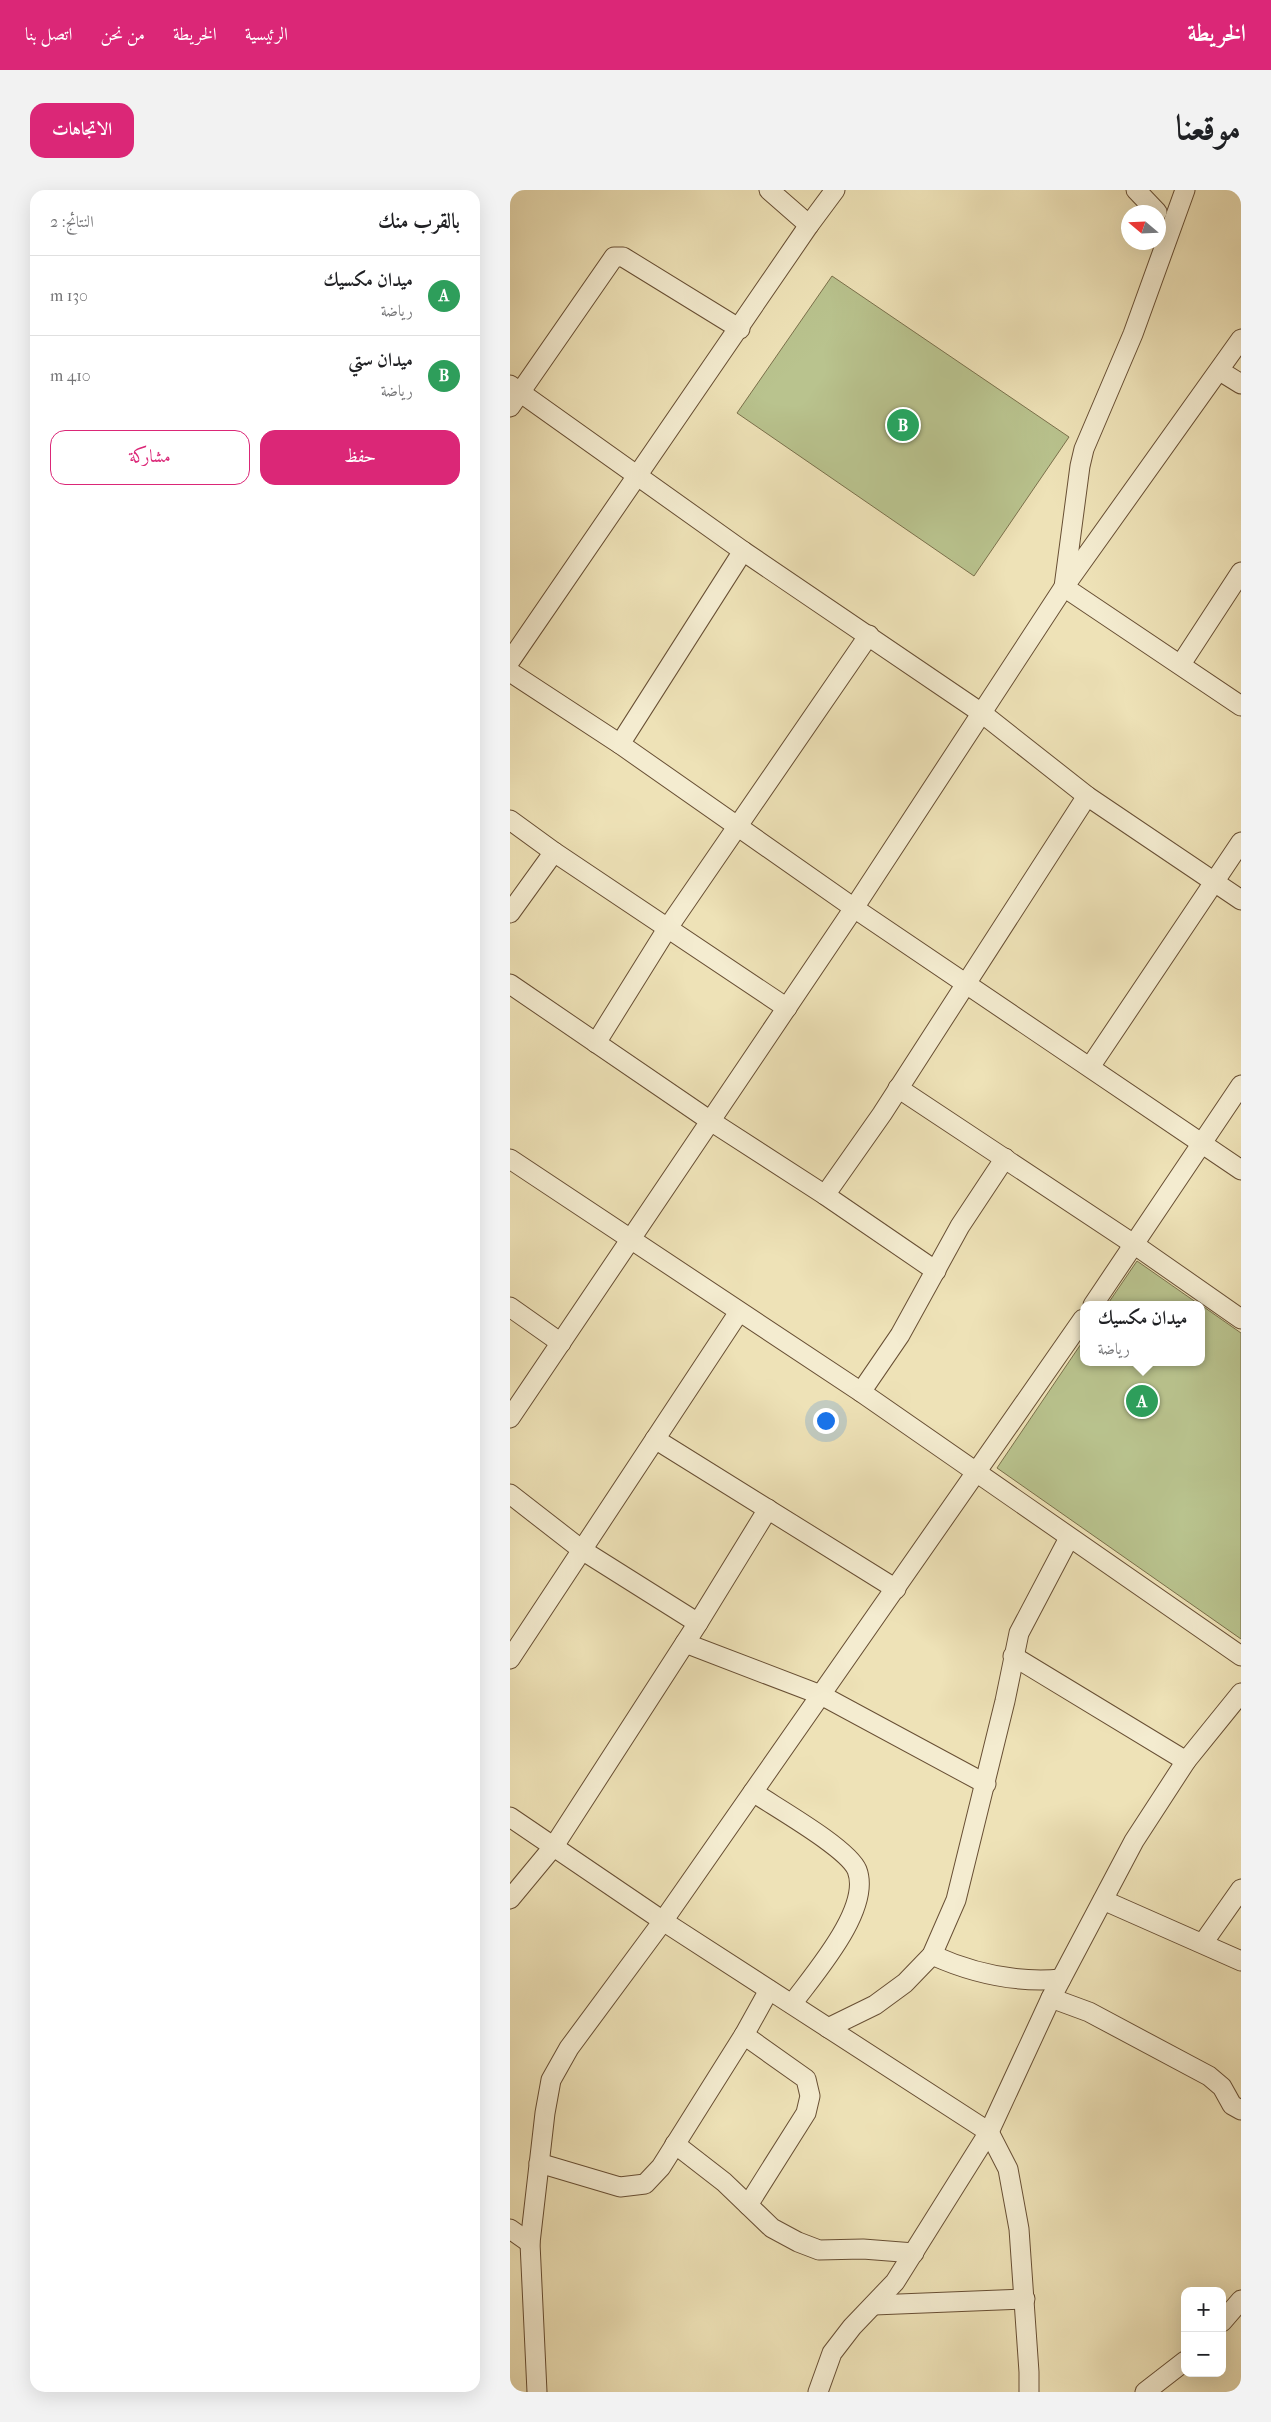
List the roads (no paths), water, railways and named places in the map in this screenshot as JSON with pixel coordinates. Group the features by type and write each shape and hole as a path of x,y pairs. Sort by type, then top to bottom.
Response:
{"street":[{"path":"769,190 809,225"},
{"path":"510,661 809,225 835,190"},
{"path":"1136,190 1150,205"},
{"path":"1166,213 1184,190"},
{"path":"1064,587 1080,466 1084,449 1133,334 1154,250"},
{"path":"740,328 622,258 614,256 513,395 638,476 743,551 983,714 1087,796 1241,900"},
{"path":"510,1418 709,1120 854,908 983,714 1064,587 1241,339"},
{"path":"1220,371 1241,384"},
{"path":"620,744 743,551"},
{"path":"1181,664 1232,597 1241,572"},
{"path":"1064,587 1241,706"},
{"path":"596,1043 668,929 869,636"},
{"path":"510,672 620,744 740,826 854,908 966,982 1241,1170"},
{"path":"825,1195 858,1152 1087,796"},
{"path":"510,820 554,852 787,1008"},
{"path":"1090,1067 1241,842"},
{"path":"510,913 554,852"},
{"path":"510,984 709,1120 825,1195 936,1271"},
{"path":"1096,1301 1241,1085"},
{"path":"898,1088 1135,1245 1241,1320"},
{"path":"860,1392 900,1336 968,1212 1004,1158"},
{"path":"510,1159 860,1392 1241,1656"},
{"path":"510,1306 561,1343"},
{"path":"510,1659 739,1312"},
{"path":"538,2392 530,2243 551,2080 569,2048 663,1921 1080,1323"},
{"path":"655,1439 896,1589"},
{"path":"510,1494 582,1550 698,1623"},
{"path":"510,1899 554,1846 698,1623 768,1510"},
{"path":"828,2028 875,2005 905,1983 932,1955 956,1900 1006,1701 1013,1656 1023,1624 1070,1538"},
{"path":"685,1643 821,1695 986,1784"},
{"path":"1013,1656 1186,1761"},
{"path":"818,2392 832,2353 852,2327 895,2282 989,2132 1051,1998 1134,1842 1186,1761 1241,1693"},
{"path":"753,1792 840,1850 857,1870 858,1886 854,1910 846,1931 792,2004"},
{"path":"510,1817 663,1921 989,2132 1008,2169 1019,2229 1025,2299 1029,2392"},
{"path":"1203,1943 1241,1889"},
{"path":"1103,1900 1241,1961"},
{"path":"932,1955 959,1967 1016,1979 1038,1981 1061,1979"},
{"path":"539,2163 620,2187 645,2184 661,2167 744,2035 769,1990"},
{"path":"1051,1998 1089,2012 1209,2076 1222,2087 1232,2105 1241,2110"},
{"path":"744,2035 806,2079 810,2096 806,2113 748,2205"},
{"path":"675,2144 724,2182 772,2228 819,2250 863,2249 914,2253"},
{"path":"510,2229 530,2243"},
{"path":"874,2305 1025,2299"},
{"path":"1226,2317 1241,2300"},
{"path":"1145,2392 1181,2364"}],"place":[{"name":"ميدان ستي","path":"903,425"},
{"name":"ميدان مكسيك","path":"1142,1401"}]}
